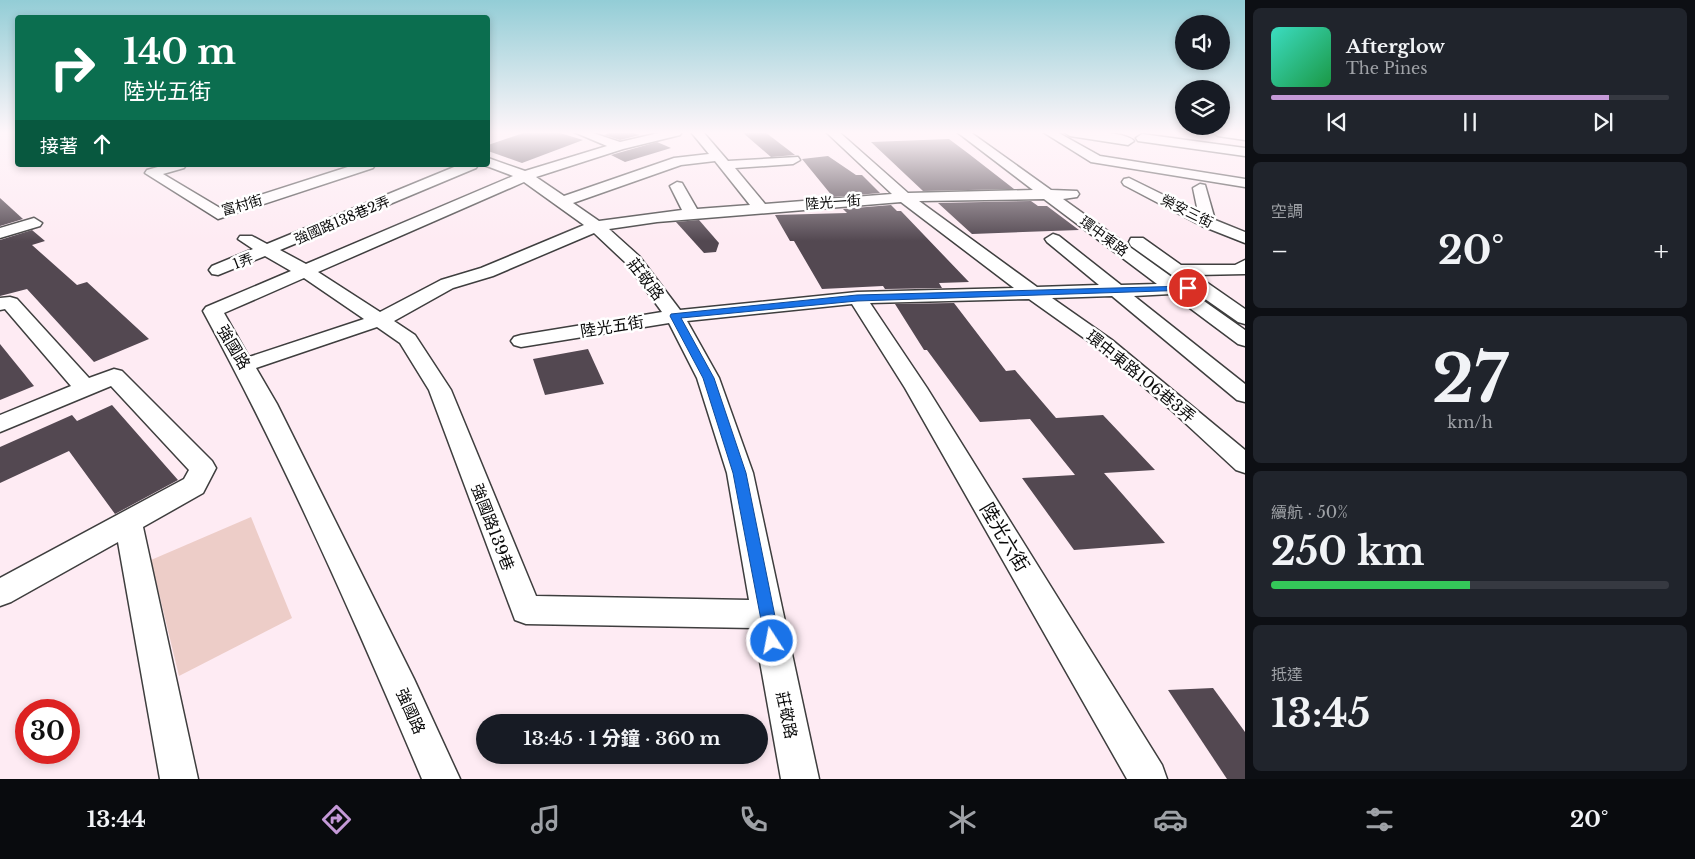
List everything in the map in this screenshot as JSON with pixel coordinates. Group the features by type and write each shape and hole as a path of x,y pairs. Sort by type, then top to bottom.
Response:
{"street":[{"name":"富村街","path":"168,168 152,173 218,214 352,168"},
{"name":"強國路138巷2弄","path":"267,251 464,168"},
{"name":"莊敬路","path":"505,168 525,176 596,226 633,260 675,316 708,378 740,473 800,779"},
{"name":"強國路","path":"441,779 398,682 245,364 212,311 525,176 549,168"},
{"path":"562,202 656,168"},
{"path":"728,168 760,207"},
{"name":"環中東路106巷3弄","path":"872,168 904,197 1105,344 1178,404 1245,464"},
{"name":"環中東路","path":"1014,168 1245,340"},
{"name":"環中東路","path":"1034,168 1245,318"},
{"path":"1141,168 1245,183"},
{"name":"榮安三街","path":"1129,182 1208,223 1245,238"},
{"path":"677,186 691,213"},
{"path":"1200,188 1208,223"},
{"name":"陸光一街","path":"245,364 380,320 447,284 487,272 596,226 691,213 904,197 1072,194"},
{"path":"0,234 34,224"},
{"name":"強國路139巷","path":"246,239 305,271 408,339 440,390 526,610 767,614"},
{"path":"1053,239 1245,395"},
{"name":"1弄","path":"218,270 267,251"},
{"path":"1176,270 1240,270 1245,265"},
{"name":"陸光五街","path":"521,342 675,316 857,298 1202,288"},
{"name":"陸光六街","path":"857,298 916,388 1148,779"},
{"path":"0,304 10,303 85,388"},
{"path":"0,424 114,376 203,468 194,486 0,593"},
{"path":"128,522 179,779"}],"shaded area":[{"path":"251,517 292,618 179,676 151,560"}],"building":[{"path":"810,168 846,168 856,175 862,175 880,193 833,197"},
{"path":"899,168 987,168 1014,189 923,191"},
{"path":"0,198 23,219 0,226"},
{"path":"1031,201 1038,206 1047,206 1079,230 972,234 938,203"},
{"path":"891,205 897,211 901,211 969,282 939,283 942,288 885,289 883,286 822,289 794,241 790,241 775,215 847,213 843,209"},
{"path":"699,220 719,243 716,252 704,253 676,222"},
{"path":"32,230 45,241 32,245 77,285 87,282 149,339 94,362 27,289 0,296 0,240"},
{"path":"954,303 1006,371 1015,370 1056,418 1103,415 1155,470 1104,473 1165,543 1074,550 1022,478 1075,475 1030,419 980,422 927,350 924,350 895,304"},
{"path":"0,344 34,386 0,400"},
{"path":"588,349 604,384 545,395 533,359"},
{"path":"112,405 178,480 115,514 69,451 0,483 0,447 72,415 77,421"},
{"path":"1213,688 1245,732 1245,779 1227,779 1168,690"}],"route":[{"path":"772,641 740,473 708,378 675,316 857,298 1188,288"}]}
